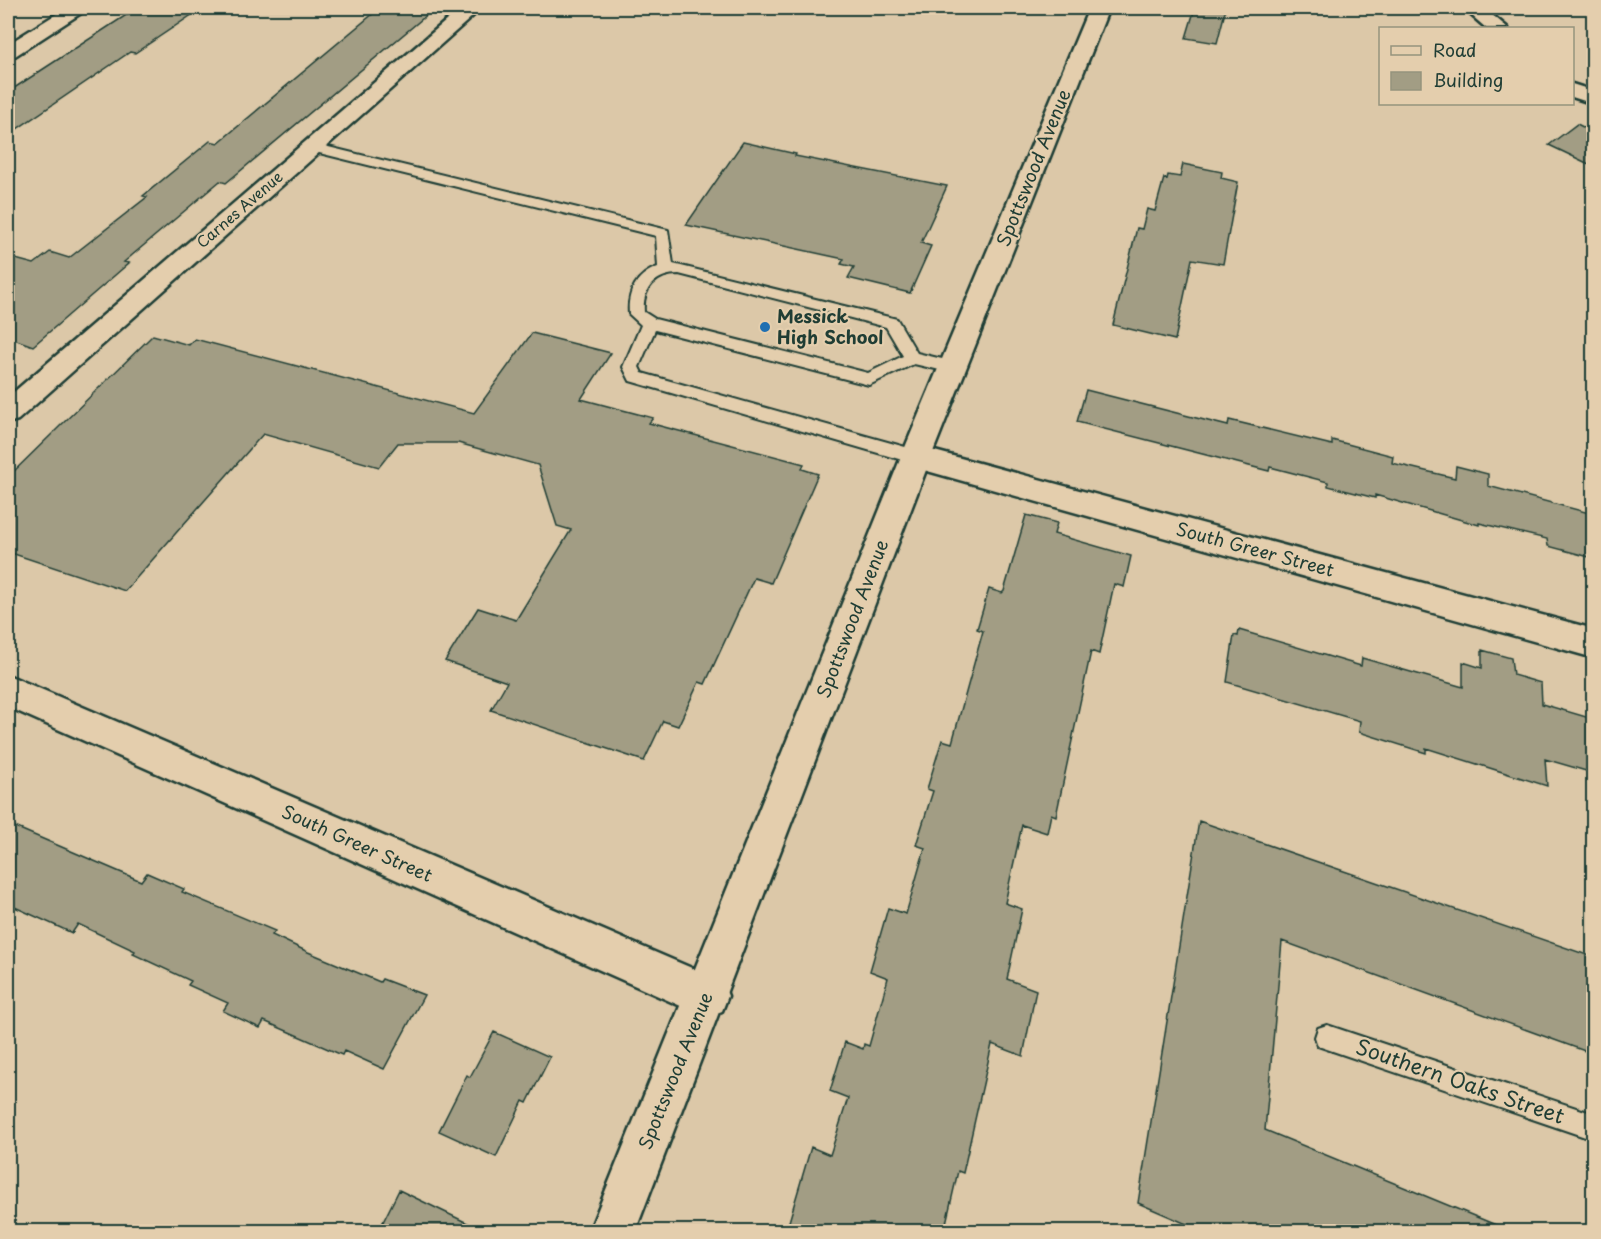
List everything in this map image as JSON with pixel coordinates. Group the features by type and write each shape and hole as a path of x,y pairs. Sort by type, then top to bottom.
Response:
{"street":[{"path":"8,52 79,8"},
{"name":"Carnes Avenue","path":"8,413 472,8"},
{"name":"Spottswood Avenue","path":"612,1232 707,996 916,457 1099,8"},
{"path":"1472,8 1497,27"},
{"path":"1574,91 1593,98"},
{"name":"South Greer Street","path":"916,457 1593,644"},
{"name":"South Greer Street","path":"8,691 707,996"}],"lane":[{"path":"312,147 663,233 666,268"},
{"path":"912,358 891,323 666,268 647,279 637,292 635,304 637,314 650,323 869,379 912,358 953,367"},
{"path":"650,323 631,368 636,377 916,457"},
{"name":"Southern Oaks Street","path":"1327,1037 1593,1127"}],"building":[{"path":"137,8 202,8 135,53 130,52 8,135 8,92"},
{"path":"380,8 435,8 226,183 220,181 124,262 129,263 33,346 8,337 8,257 34,264 50,252 69,258 147,197 143,196 210,141 218,143"},
{"path":"1195,8 1226,8 1217,43 1186,38"},
{"path":"1577,124 1593,132 1593,166 1549,145"},
{"path":"743,142 796,154 795,156 947,186 921,243 931,246 910,293 848,278 854,267 841,264 844,259 686,225"},
{"path":"1183,164 1222,172 1221,178 1238,182 1223,264 1192,259 1175,340 1113,325 1137,228 1142,229 1147,209 1155,211 1164,178 1167,179 1168,175 1180,177"},
{"path":"532,333 611,353 581,399 653,418 649,423 804,464 802,469 818,474 771,583 754,578 705,684 699,682 678,726 663,721 644,761 491,710 507,682 445,661 478,608 516,620 571,530 557,526 538,465 458,443 398,443 379,467 263,434 125,591 8,552 8,477 153,335 189,345 195,339 474,413"},
{"path":"1086,390 1228,426 1229,420 1332,445 1332,440 1393,456 1392,463 1455,478 1456,466 1488,474 1488,486 1593,514 1593,558 1548,546 1547,539 1479,523 1479,525 1375,495 1375,498 1328,486 1328,482 1270,467 1269,471 1077,422"},
{"path":"1026,515 1057,523 1054,534 1131,556 1124,587 1114,584 1099,654 1091,651 1056,816 1051,814 1047,833 1022,825 1005,903 1022,909 1007,979 1036,990 1023,1056 992,1044 963,1173 958,1171 944,1232 786,1232 811,1147 830,1155 848,1098 830,1091 845,1042 863,1049 864,1044 869,1046 888,978 870,971 888,908 906,914 925,848 916,845 933,791 927,789 942,740 952,743 983,631 977,629 989,589 1002,593 1004,591"},
{"path":"1239,630 1361,666 1362,658 1463,687 1463,662 1482,668 1482,650 1511,658 1513,675 1541,683 1542,704 1593,719 1593,773 1545,759 1547,786 1426,748 1426,753 1359,732 1360,721 1227,682 1234,635 1238,636"},
{"path":"1199,821 1593,957 1593,1054 1282,941 1265,1130 1513,1232 1205,1232 1138,1203"},
{"path":"8,824 141,881 147,873 184,889 182,892 275,931 272,935 308,952 380,982 382,979 424,995 384,1069 344,1051 342,1055 264,1021 260,1028 223,1011 228,1003 188,985 191,981 133,954 135,951 78,924 72,933 8,904"},
{"path":"494,1032 550,1057 527,1103 523,1101 496,1157 439,1131 467,1075 470,1077"},
{"path":"399,1190 486,1232 378,1232"}],"place":[{"name":"Messick High School","path":"765,327"}]}
